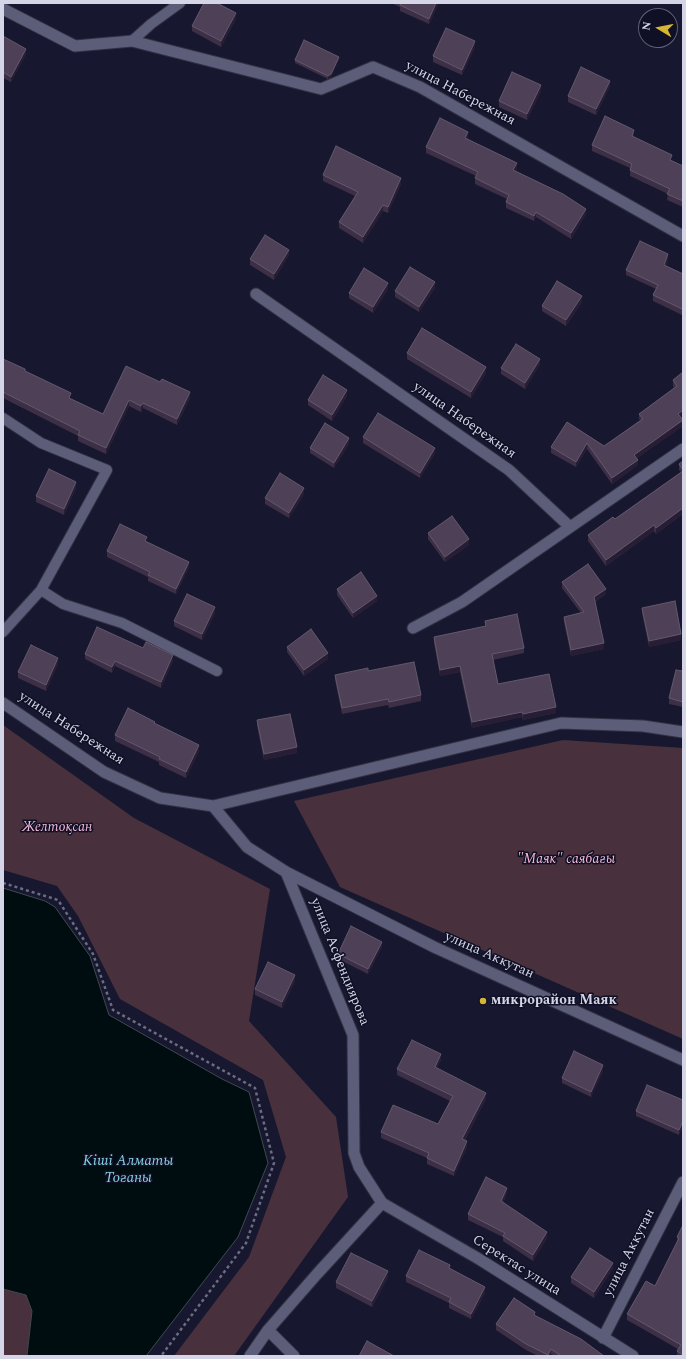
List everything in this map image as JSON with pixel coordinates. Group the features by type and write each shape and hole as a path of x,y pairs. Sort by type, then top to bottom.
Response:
{"street":[{"name":"улица Набережная","path":"3,9 75,46 132,41 321,89 373,67 420,87 683,236"},
{"name":"улица Набережная","path":"256,294 509,470 569,526"},
{"path":"413,628 462,602 569,526 683,449"},
{"name":"улица Набережная","path":"3,703 104,772 160,798 213,806"},
{"path":"286,872 247,847 213,806 561,723 643,726 683,732"},
{"name":"улица Аккутан","path":"286,872 434,947 683,1060"},
{"name":"улица Асфендиярова","path":"286,872 353,1035 354,1153 360,1167 382,1203"},
{"name":"улица Аккутан","path":"603,1338 683,1182"},
{"path":"250,1356 268,1330 382,1203"},
{"name":"Серектас улица","path":"382,1203 479,1259 633,1356"},
{"path":"268,1330 294,1356"}],"lane":[{"path":"132,41 151,24 180,3"},
{"path":"3,418 41,443 108,470 41,590 3,632"},
{"path":"41,590 63,604 122,623 217,671"}],"path":[{"path":"3,884 58,900 93,954 113,1010 255,1088 274,1163 246,1243 161,1356"}],"green space":[{"name":"Желтоқсан","path":"3,725 134,818 270,889 249,1021 336,1117 348,1197 234,1356 174,1356 249,1257 286,1157 263,1080 120,999 78,916 57,886 3,870"},
{"name":"\"Маяк\" саябағы","path":"563,740 683,748 683,1039 340,887 294,801"},
{"path":"3,1289 26,1295 32,1311 27,1356 3,1356"}],"water":[{"name":"Кіші Алматы Тоғаны","path":"3,888 45,901 55,907 90,956 109,1015 222,1079 249,1092 268,1163 238,1237 146,1356 27,1356 32,1311 26,1295 3,1289"}],"building":[{"path":"204,3 217,3 236,13 221,41 192,26"},
{"path":"401,3 436,3 429,19 400,5"},
{"path":"446,28 475,41 462,70 433,56"},
{"path":"3,36 26,49 11,77 3,72"},
{"path":"304,40 339,57 331,74 328,76 295,60"},
{"path":"581,67 610,81 596,109 568,96"},
{"path":"512,72 541,85 527,114 499,101"},
{"path":"605,116 634,130 632,136 672,155 670,160 683,166 683,201 667,194 670,189 630,170 632,164 592,145"},
{"path":"440,118 468,132 465,138 517,163 513,170 563,194 586,209 571,233 536,212 534,216 506,202 509,195 475,178 478,172 426,147"},
{"path":"336,146 401,178 388,207 383,205 363,237 339,222 358,192 323,175"},
{"path":"265,235 289,250 274,274 250,259"},
{"path":"640,241 668,254 664,265 683,274 682,309 653,295 658,285 626,270"},
{"path":"410,267 435,282 419,307 395,291"},
{"path":"364,268 388,283 373,307 349,293"},
{"path":"557,281 582,296 566,320 542,306"},
{"path":"422,328 486,367 471,392 407,353"},
{"path":"516,344 540,359 525,383 501,368"},
{"path":"3,359 71,393 69,398 103,414 126,366 160,382 162,379 190,392 177,419 143,403 141,406 129,400 106,448 78,435 80,431 3,392"},
{"path":"683,372 683,410 678,414 683,420 634,455 638,460 612,478 587,443 576,462 551,447 567,422 604,446 643,419 639,414 677,386 673,380"},
{"path":"323,375 347,390 332,415 308,400"},
{"path":"378,413 435,448 420,473 363,437"},
{"path":"325,423 349,438 334,463 310,448"},
{"path":"683,461 683,470 679,464"},
{"path":"49,469 76,482 64,509 36,496"},
{"path":"683,471 683,508 656,528 654,525 606,560 588,535 613,517 615,519"},
{"path":"280,473 304,488 289,513 265,498"},
{"path":"452,516 469,539 445,557 428,533"},
{"path":"120,524 147,537 145,541 189,562 176,589 148,575 150,572 107,551"},
{"path":"588,564 606,589 594,597 604,643 571,650 564,617 584,612 562,582"},
{"path":"361,572 377,596 353,613 337,589"},
{"path":"187,594 215,607 202,634 174,621"},
{"path":"675,601 681,634 649,641 642,608"},
{"path":"517,614 524,648 492,654 498,684 549,674 556,707 472,722 460,666 440,670 434,637 486,626 485,621"},
{"path":"97,627 143,648 146,642 173,655 161,682 115,661 112,667 85,654"},
{"path":"311,629 328,653 304,670 287,647"},
{"path":"31,645 58,658 46,685 18,672"},
{"path":"414,662 421,695 389,702 388,699 342,708 335,675 368,668 368,671"},
{"path":"676,670 683,671 683,702 669,698"},
{"path":"128,708 155,722 154,723 199,745 186,772 159,759 160,757 115,735"},
{"path":"290,714 297,747 264,754 257,720"},
{"path":"351,926 382,942 368,969 338,954"},
{"path":"268,962 295,975 282,1002 255,989"},
{"path":"412,1040 441,1054 435,1067 486,1093 462,1139 467,1141 454,1171 427,1158 429,1153 381,1132 393,1105 438,1124 453,1096 397,1069"},
{"path":"574,1051 603,1065 591,1092 562,1078"},
{"path":"647,1085 683,1100 683,1121 679,1130 636,1111"},
{"path":"486,1177 507,1188 501,1201 547,1232 533,1255 503,1236 505,1233 468,1214"},
{"path":"683,1225 683,1355 677,1351 681,1345 627,1314 646,1281 655,1286 679,1238 677,1237"},
{"path":"590,1248 613,1263 594,1292 571,1277"},
{"path":"419,1250 450,1265 449,1268 485,1287 471,1314 449,1302 451,1298 406,1276"},
{"path":"351,1253 388,1271 372,1301 336,1282"},
{"path":"514,1298 535,1312 534,1315 581,1339 604,1356 561,1356 551,1349 548,1355 526,1344 496,1324"},
{"path":"367,1341 394,1356 359,1356"}],"place":[{"name":"микрорайон Маяк","path":"483,1001"}]}
